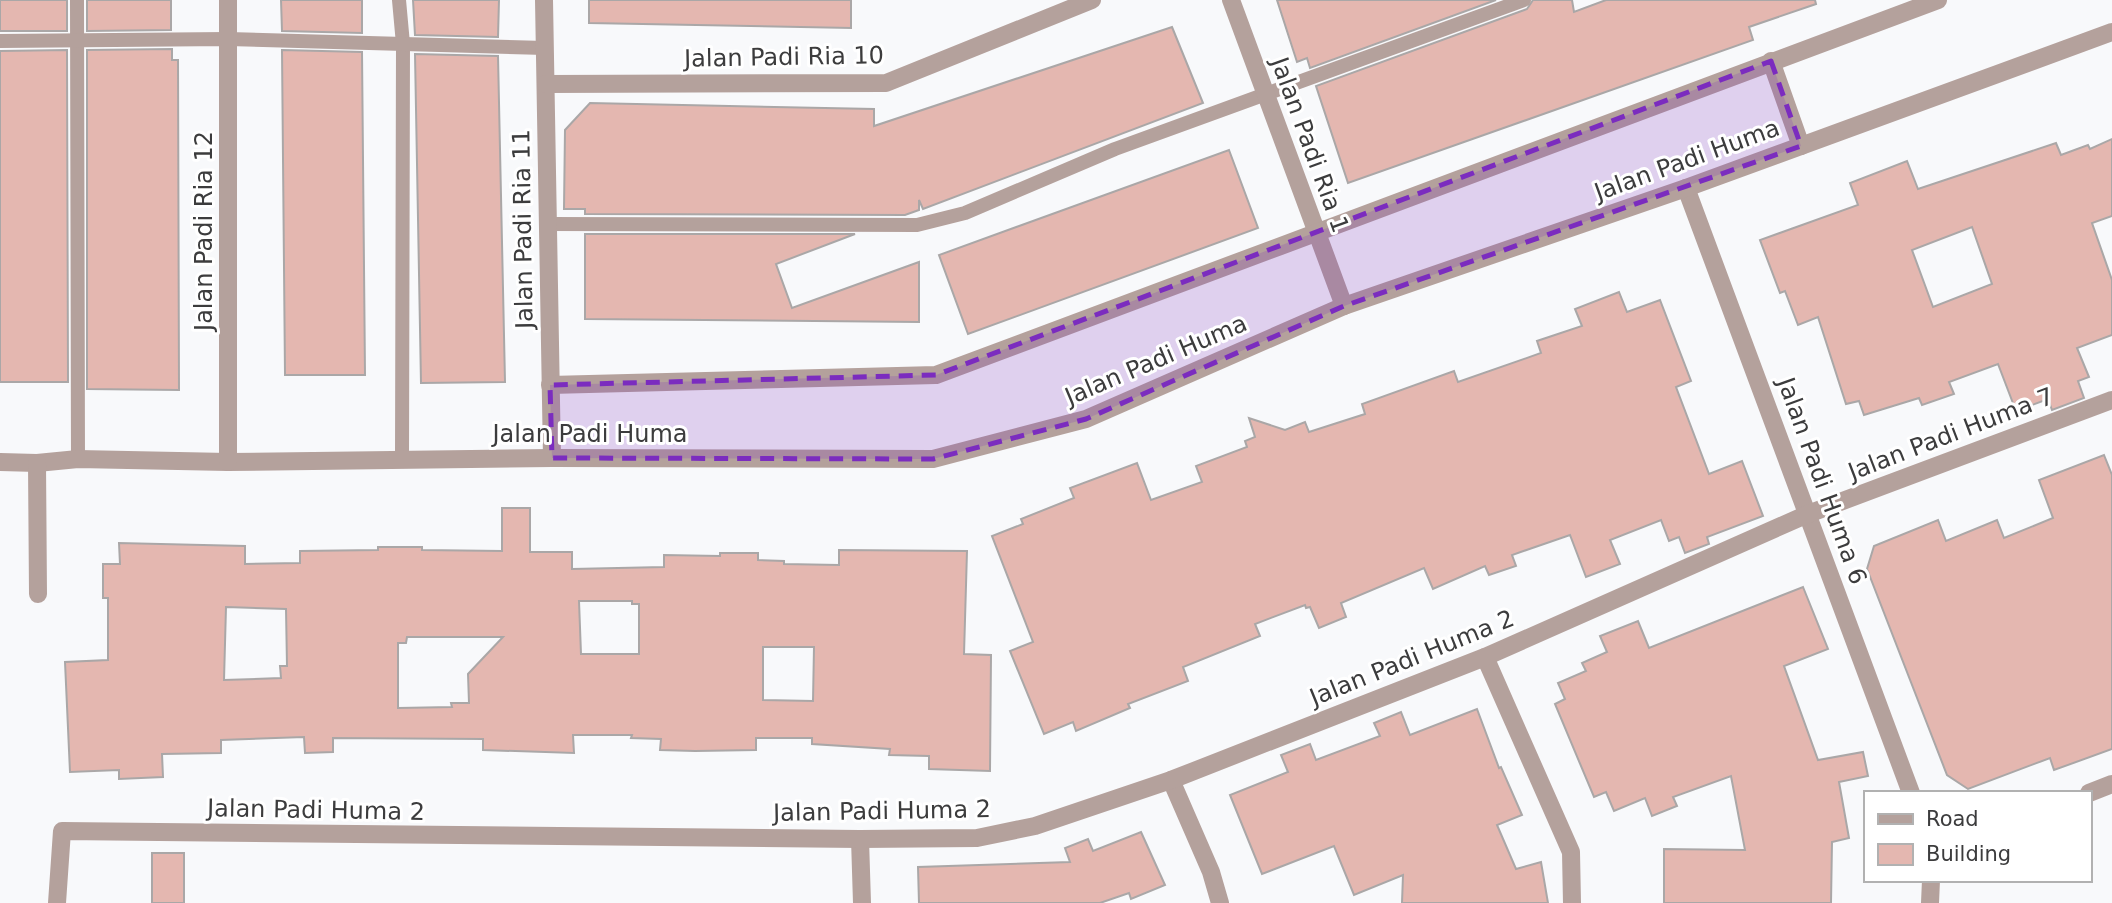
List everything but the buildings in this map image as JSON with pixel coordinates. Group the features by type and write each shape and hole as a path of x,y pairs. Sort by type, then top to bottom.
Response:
{"street":[{"name":"Jalan Padi Ria 12","path":"228,0 228,461"},
{"name":"Jalan Padi Ria 11","path":"544,0 552,458"},
{"name":"Jalan Padi Ria 10","path":"546,84 886,83 1092,0"},
{"name":"Jalan Padi Ria 1","path":"1231,0 1344,306"},
{"name":"Jalan Padi Huma","path":"550,385 936,375 1938,0"},
{"name":"Jalan Padi Huma","path":"0,462 37,463 78,459 933,459 1086,419 1344,306 1801,146 2112,32"},
{"path":"1771,61 1801,146"},
{"name":"Jalan Padi Huma 6","path":"1686,187 1910,791"},
{"name":"Jalan Padi Huma 7","path":"1808,514 2112,400"},
{"path":"37,463 38,594"},
{"name":"Jalan Padi Huma 2","path":"57,903 62,831 860,839 976,838 1035,826 1171,780 1485,657 1808,514"},
{"path":"1485,657 1571,852 1572,903"},
{"path":"1171,780 1211,872 1220,903"},
{"path":"2091,792 2112,784"},
{"path":"860,839 862,903"},
{"path":"1930,903 1931,882"}],"lane":[{"path":"77,0 78,459"},
{"path":"400,0 403,44 402,459"},
{"path":"547,224 918,225 965,213 1115,149 1524,0"},
{"path":"0,41 228,39 545,48"}],"highlighted area":[{"path":"1771,61 1801,146 1344,306 1086,419 933,459 552,458 550,385 936,375"}]}
